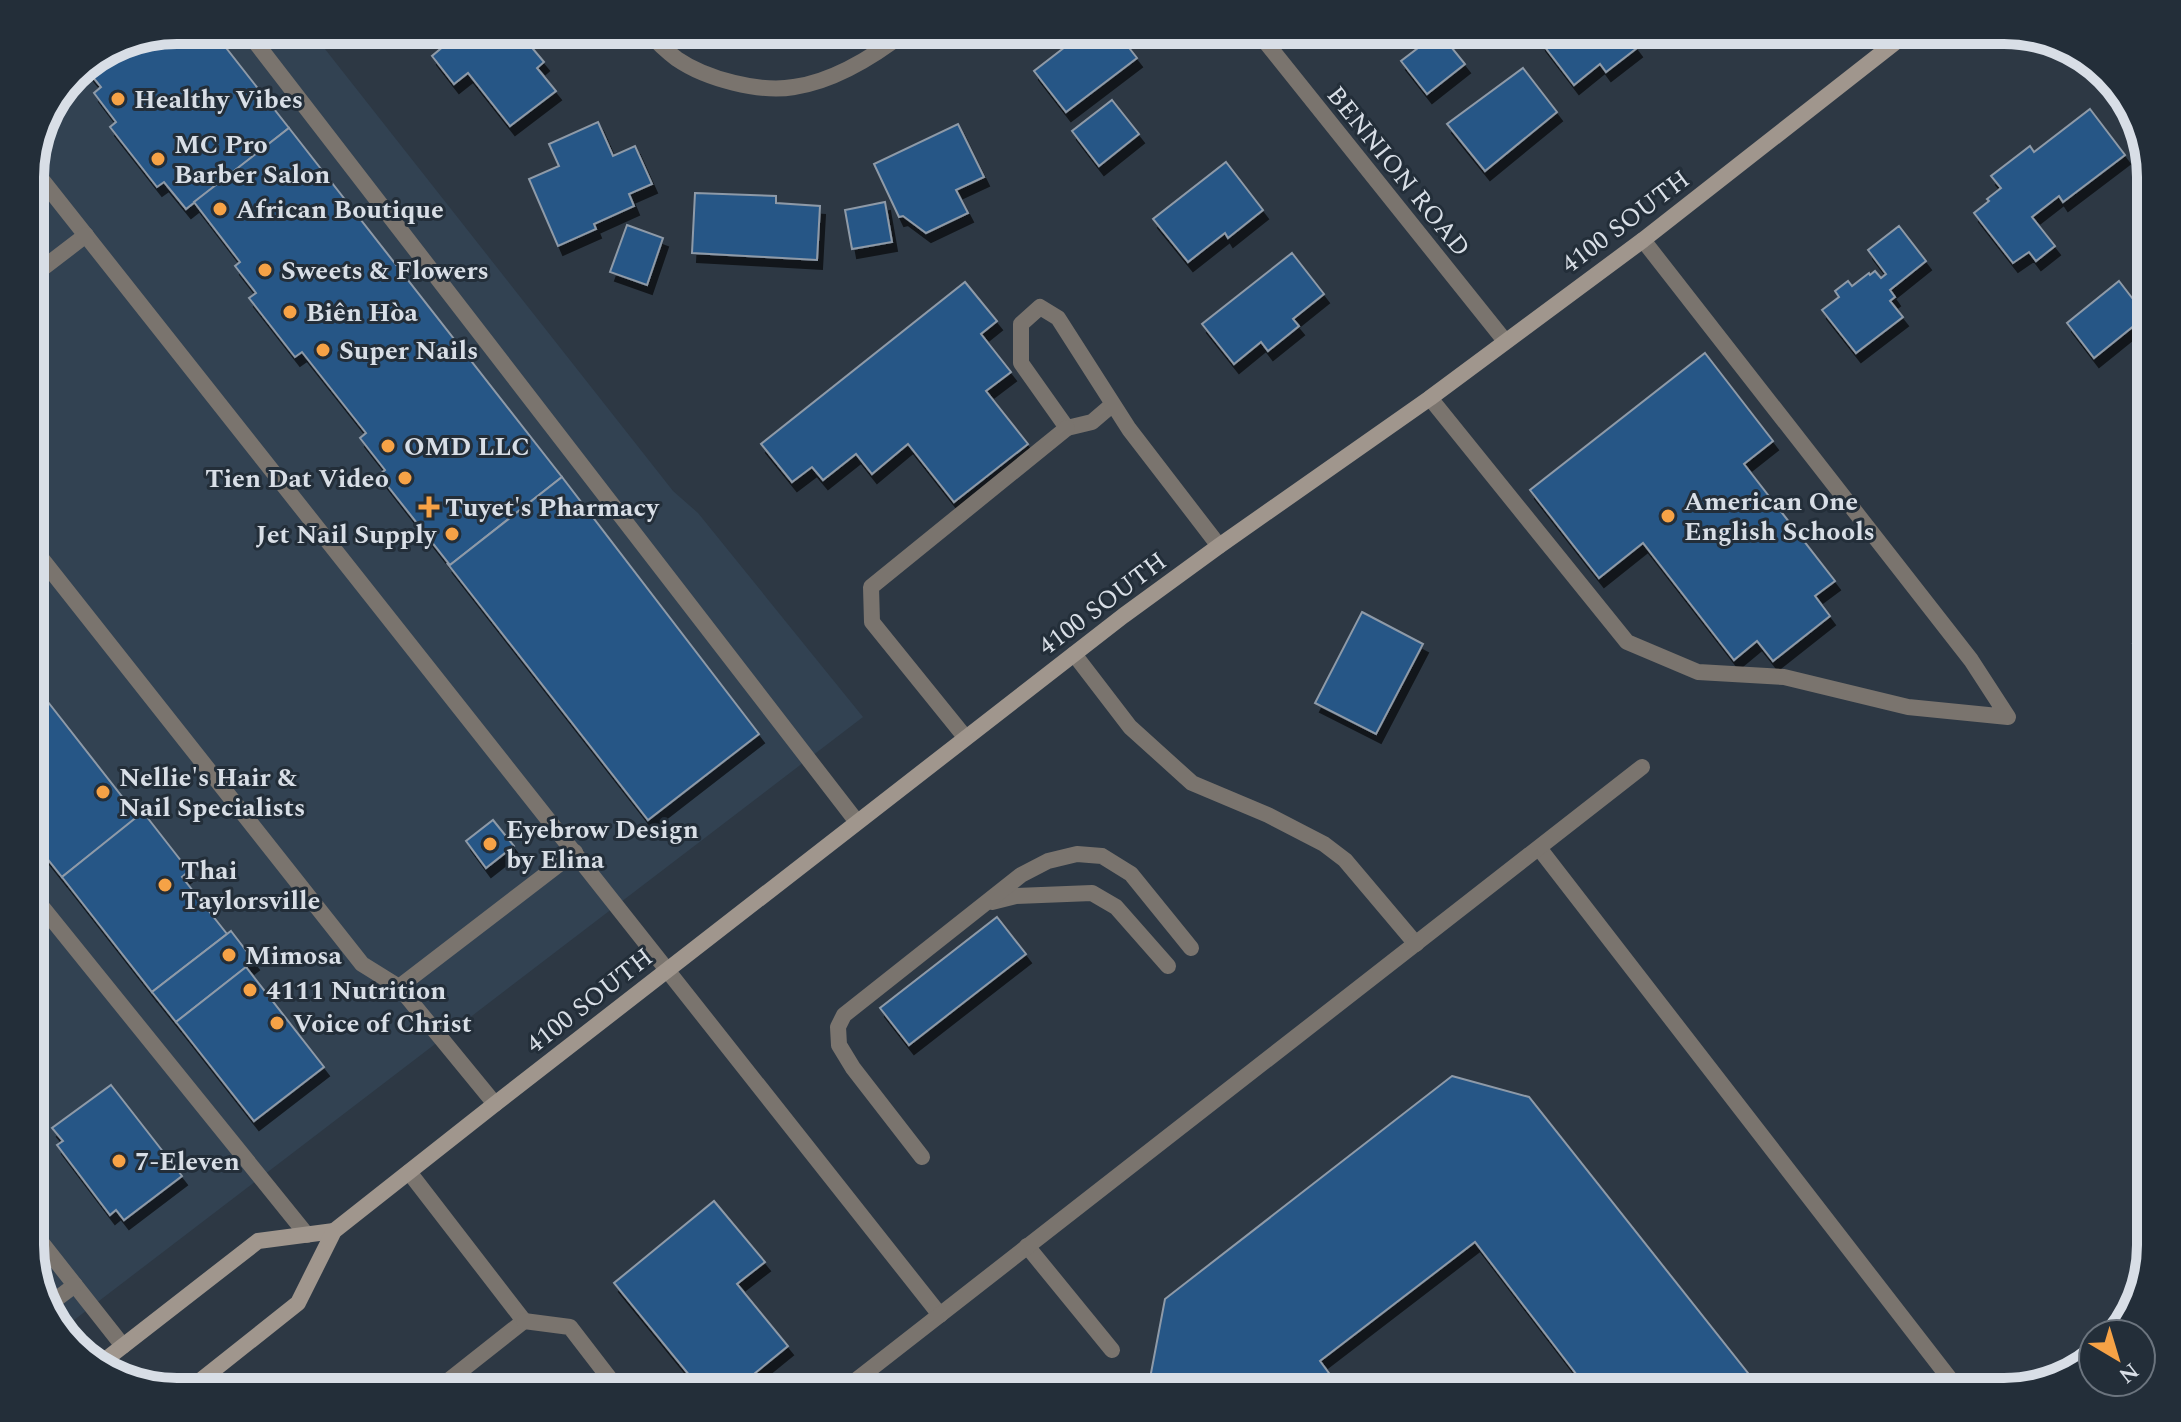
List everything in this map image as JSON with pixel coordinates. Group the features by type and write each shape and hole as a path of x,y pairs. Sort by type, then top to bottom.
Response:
{"main road":[{"name":"4100 SOUTH","path":"204,1378 298,1303 334,1231 1074,654 1219,546 1430,398 1643,240 1893,44"},
{"name":"4100 SOUTH","path":"107,1358 258,1241 334,1231"}],"street":[{"path":"257,44 857,822"},
{"path":"661,44 679,60 719,79 764,88 794,87 826,78 890,44"},
{"name":"BENNION ROAD","path":"1267,44 1505,341"},
{"path":"44,182 940,1315"},
{"path":"44,267 86,235"},
{"path":"1430,398 1627,642 1698,672 1784,677 1908,707 2008,717 1971,660 1643,240"},
{"path":"1067,428 1021,363 1021,324 1040,307 1058,318 1129,429 1219,546"},
{"path":"965,737 872,622 871,587 1067,428 1092,422 1113,404"},
{"path":"44,562 362,964 399,987 495,1104"},
{"path":"1074,654 1130,727 1192,783 1268,815 1324,844 1345,860 1416,944"},
{"path":"859,1378 1642,767"},
{"path":"1539,848 1949,1378"},
{"path":"399,987 575,852"},
{"path":"922,1157 853,1068 839,1045 838,1027 844,1015 1021,875 1048,861 1077,854 1102,856 1131,874 1191,948"},
{"path":"986,904 1016,896 1092,893 1116,907 1168,966"},
{"path":"44,909 307,1235"},
{"path":"409,1172 524,1321 570,1327 609,1378"},
{"path":"44,1246 123,1346"},
{"path":"1027,1246 1112,1350"},
{"path":"56,1300 75,1285"},
{"path":"452,1378 524,1321"}],"shaded area":[{"path":"177,44 321,44 673,491 698,513 863,717 70,1323 54,1296 44,1253 44,169 58,118 72,96 89,77 111,62 151,47"}],"building":[{"path":"177,44 223,44 289,128 186,209 164,182 157,187 110,127 116,122 94,93 101,87 92,75 126,54"},
{"path":"446,44 529,44 544,62 537,68 556,91 510,126 468,73 454,84 432,56"},
{"path":"1069,44 1126,44 1137,58 1066,112 1034,71"},
{"path":"1423,44 1449,44 1465,64 1427,94 1401,61"},
{"path":"1543,44 1634,44 1637,48 1606,72 1600,64 1574,85"},
{"path":"1523,68 1557,112 1485,171 1447,124"},
{"path":"1112,100 1139,134 1099,166 1072,131"},
{"path":"2090,109 2125,155 2063,202 2059,196 2032,217 2055,246 2036,261 2029,252 2013,263 1974,213 2001,188 1991,176 2030,146 2034,152"},
{"path":"598,122 613,156 635,146 652,184 629,194 634,206 594,224 596,229 558,246 529,179 559,166 549,144"},
{"path":"958,124 984,177 956,190 968,213 926,233 903,216 899,217 874,164"},
{"path":"289,128 562,477 450,565 379,475 385,470 360,438 366,433 302,352 295,357 249,298 256,293 235,266 240,262 194,202"},
{"path":"1226,162 1263,210 1228,238 1225,233 1188,262 1153,219"},
{"path":"695,193 776,196 776,203 820,206 817,260 692,253"},
{"path":"885,202 892,242 852,249 845,210"},
{"path":"627,225 663,238 647,285 610,272"},
{"path":"1899,226 1926,261 1890,290 1895,297 1890,301 1903,317 1856,353 1822,310 1839,297 1835,291 1848,281 1852,286 1869,273 1875,271 1881,278 1886,274 1868,250"},
{"path":"1292,253 1324,294 1293,319 1299,326 1268,351 1261,342 1234,364 1202,324"},
{"path":"2119,281 2137,304 2137,323 2094,358 2067,323"},
{"path":"965,282 997,321 981,334 1011,372 986,391 1028,444 954,502 908,444 872,474 856,454 823,480 812,467 792,482 761,444"},
{"name":"American One English Schools","path":"1705,353 1773,441 1744,464 1835,581 1815,596 1830,616 1773,661 1757,641 1734,660 1643,543 1599,578 1530,490"},
{"path":"562,477 759,734 648,820 447,563 450,565"},
{"path":"1362,612 1423,644 1376,734 1315,703"},
{"path":"48,702 138,817 62,877 44,854 44,705"},
{"path":"143,812 189,871 182,877 227,934 152,992 62,877"},
{"name":"Eyebrow Design by Elina","path":"493,820 514,846 486,868 466,841"},
{"path":"997,917 1026,954 909,1045 880,1008"},
{"path":"231,931 254,961 176,1022 152,992"},
{"path":"246,967 324,1067 254,1121 176,1022"},
{"path":"1452,1076 1529,1097 1752,1378 1579,1378 1475,1242 1320,1361 1333,1378 1155,1378 1151,1373 1165,1299"},
{"name":"7-Eleven","path":"111,1085 182,1176 124,1220 116,1210 110,1215 57,1145 63,1141 52,1128"},
{"path":"714,1201 765,1262 737,1284 788,1346 749,1378 692,1378 614,1283"}],"place":[{"name":"Healthy Vibes","path":"118,99"},
{"name":"MC Pro Barber Salon","path":"158,159"},
{"name":"African Boutique","path":"220,209"},
{"name":"Sweets & Flowers","path":"265,270"},
{"name":"Biên Hòa","path":"290,312"},
{"name":"Super Nails","path":"323,350"},
{"name":"OMD LLC","path":"388,446"},
{"name":"Tien Dat Video","path":"405,478"},
{"name":"Tuyet's Pharmacy","path":"429,507"},
{"name":"American One English Schools","path":"1668,516"},
{"name":"Jet Nail Supply","path":"452,534"},
{"name":"Nellie's Hair & Nail Specialists","path":"103,792"},
{"name":"Eyebrow Design by Elina","path":"490,844"},
{"name":"Thai Taylorsville","path":"165,885"},
{"name":"Mimosa","path":"229,955"},
{"name":"4111 Nutrition","path":"250,990"},
{"name":"Voice of Christ","path":"277,1023"},
{"name":"7-Eleven","path":"119,1161"}]}
